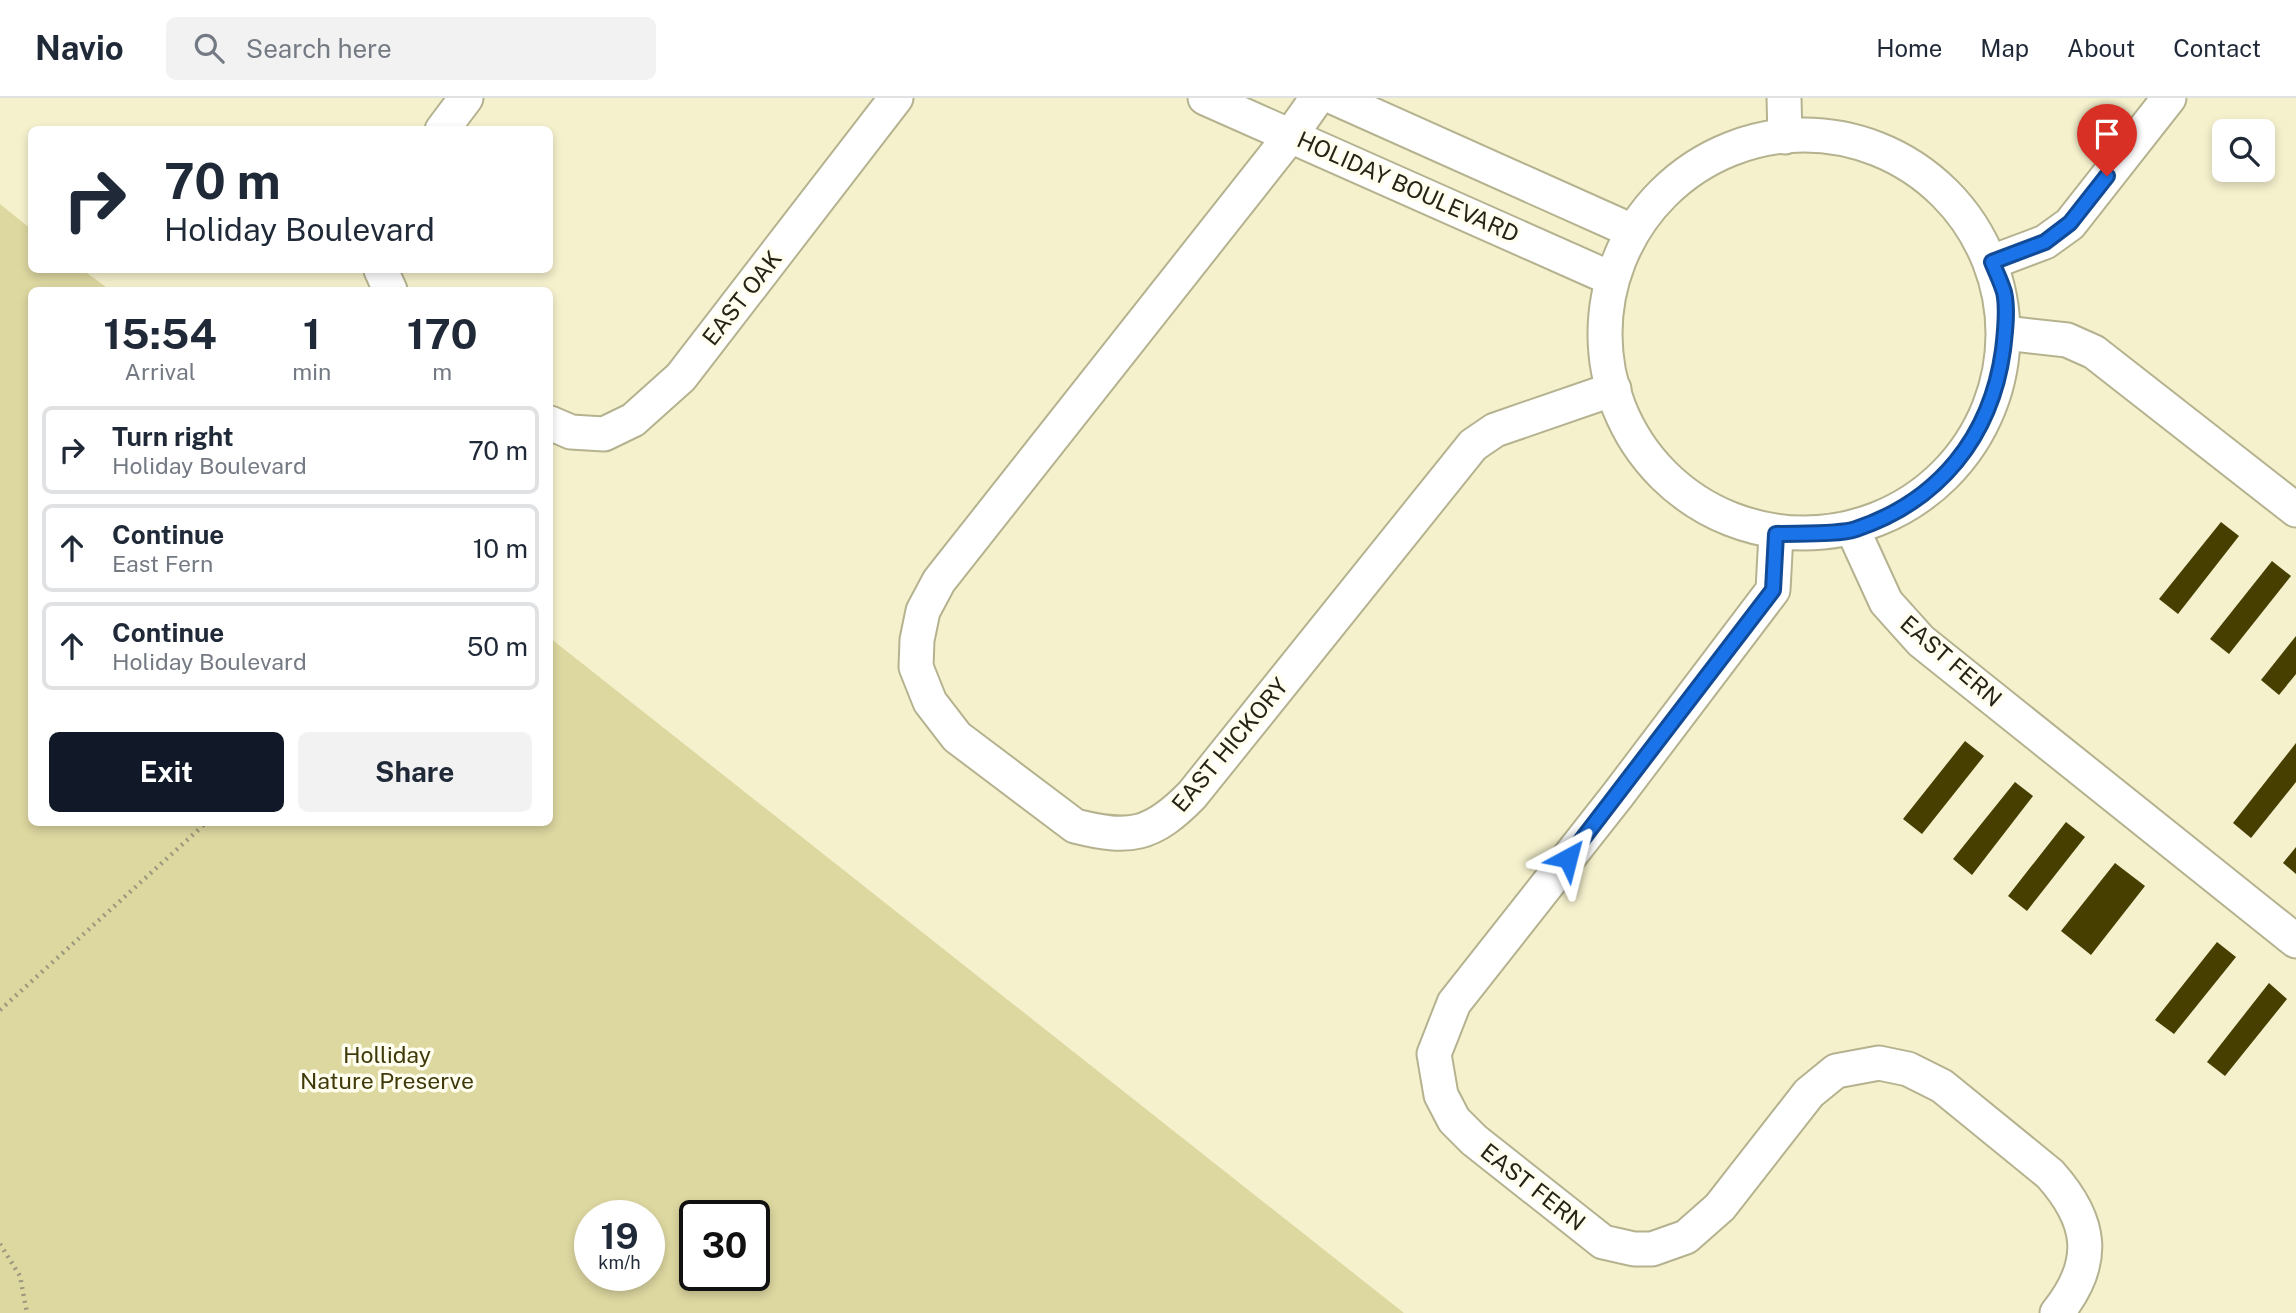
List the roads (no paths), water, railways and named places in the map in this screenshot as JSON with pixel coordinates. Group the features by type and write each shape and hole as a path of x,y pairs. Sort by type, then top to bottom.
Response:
{"street":[{"path":"445,126 466,98"},
{"name":"EAST OAK","path":"553,424 570,432 604,433 633,420 681,377 896,98"},
{"name":"HOLIDAY BOULEVARD","path":"1205,98 1610,278"},
{"name":"EAST HICKORY","path":"1317,98 1291,135 939,581 923,611 917,640 916,667 930,702 957,737 1075,825 1121,834 1145,831 1171,817 1192,795 1473,445 1495,430 1614,389"},
{"path":"1335,98 1630,230"},
{"path":"1784,98 1785,136"},
{"path":"1992,262 2045,242 2070,223 2169,98"},
{"path":"1785,136 1842,139 1867,146 1900,161 1928,180 1975,232 1992,262 2004,294 2005,332 2001,365 1982,423 1966,452 1915,500 1889,515 1853,530 1776,534 1724,515 1698,500 1654,462 1636,439 1614,389 1606,352 1605,312 1610,278 1620,248 1650,205 1682,176 1735,148 1785,136"},
{"path":"2005,332 2067,340 2094,352 2296,510"},
{"name":"EAST FERN","path":"1853,530 1886,602 1921,641 2296,941"},
{"name":"EAST FERN","path":"1776,534 1773,590 1617,796 1454,1003 1434,1054 1441,1095 1454,1120 1474,1140 1603,1242 1634,1249 1651,1249 1686,1237 1720,1207 1809,1093 1836,1072 1879,1063 1908,1069 1942,1086 2050,1174 2066,1191 2079,1215 2085,1241 2082,1271 2072,1294 2057,1313"}],"park label":[{"name":"Holliday Nature Preserve","path":"387,1068"}]}
